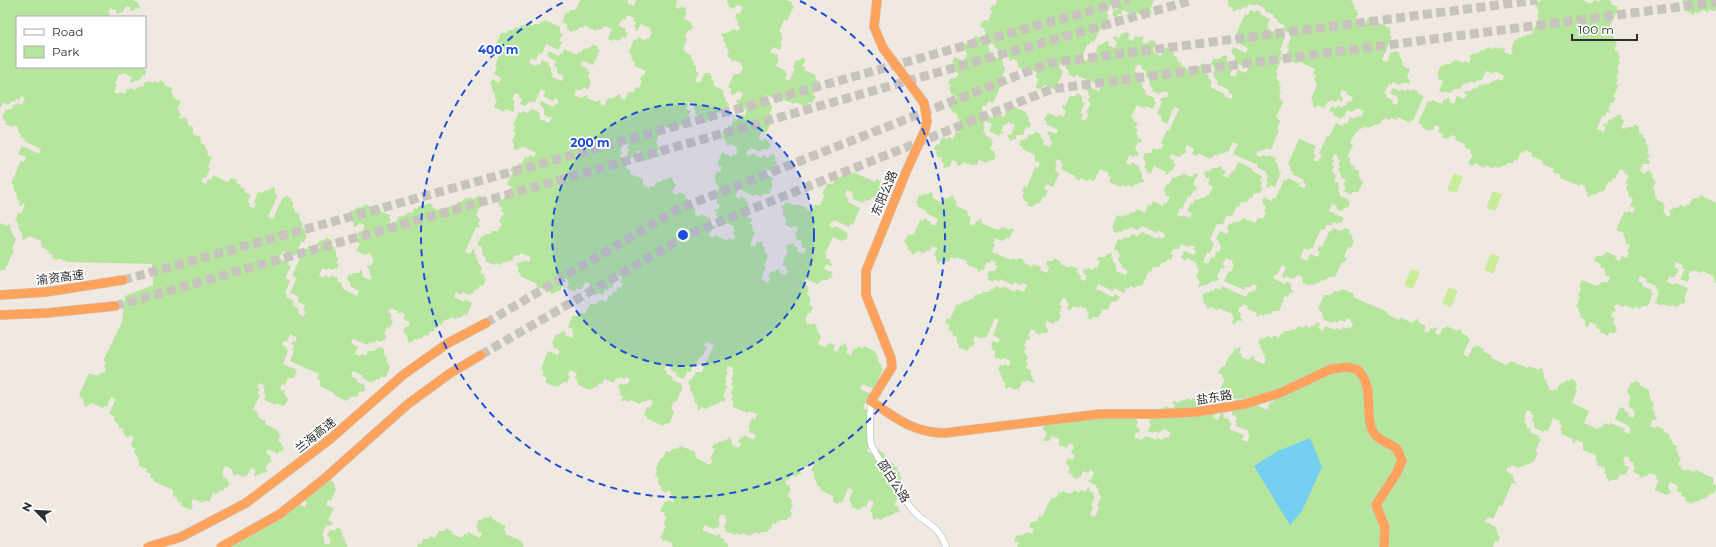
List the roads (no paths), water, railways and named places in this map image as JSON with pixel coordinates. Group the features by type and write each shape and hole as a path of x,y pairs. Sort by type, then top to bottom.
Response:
{"highway":[{"name":"东阳公路","path":"871,401 892,367 891,358 866,295 866,271 906,172 925,130 927,121 924,103 883,48 874,27 877,0"},
{"name":"渝资高速","path":"0,295 46,292 123,280"},
{"path":"0,315 47,313 115,306"},
{"name":"兰海高速","path":"148,547 182,537 246,503 329,440 403,375 448,343 486,323"},
{"path":"221,547 280,514 324,479 408,404 449,374 481,355"},
{"name":"盐东路","path":"871,401 895,418 916,429 930,433 944,433 1100,414 1196,412 1245,404 1280,392 1331,369 1348,367 1358,370 1368,384 1370,421 1373,432 1379,439 1398,450 1402,461 1396,474 1376,505 1385,527 1384,547"}],"street":[{"name":"邵白公路","path":"871,401 869,420 872,446 912,510 934,527 943,539 946,547"}],"water":[{"path":"1310,438 1322,467 1302,511 1290,525 1254,466 1278,451"}],"tunnel":[{"path":"123,280 1129,0"},
{"path":"115,306 1193,0"},
{"path":"486,323 678,209 1049,63 1537,0"},
{"path":"481,355 689,234 1052,89 1716,2"}]}
